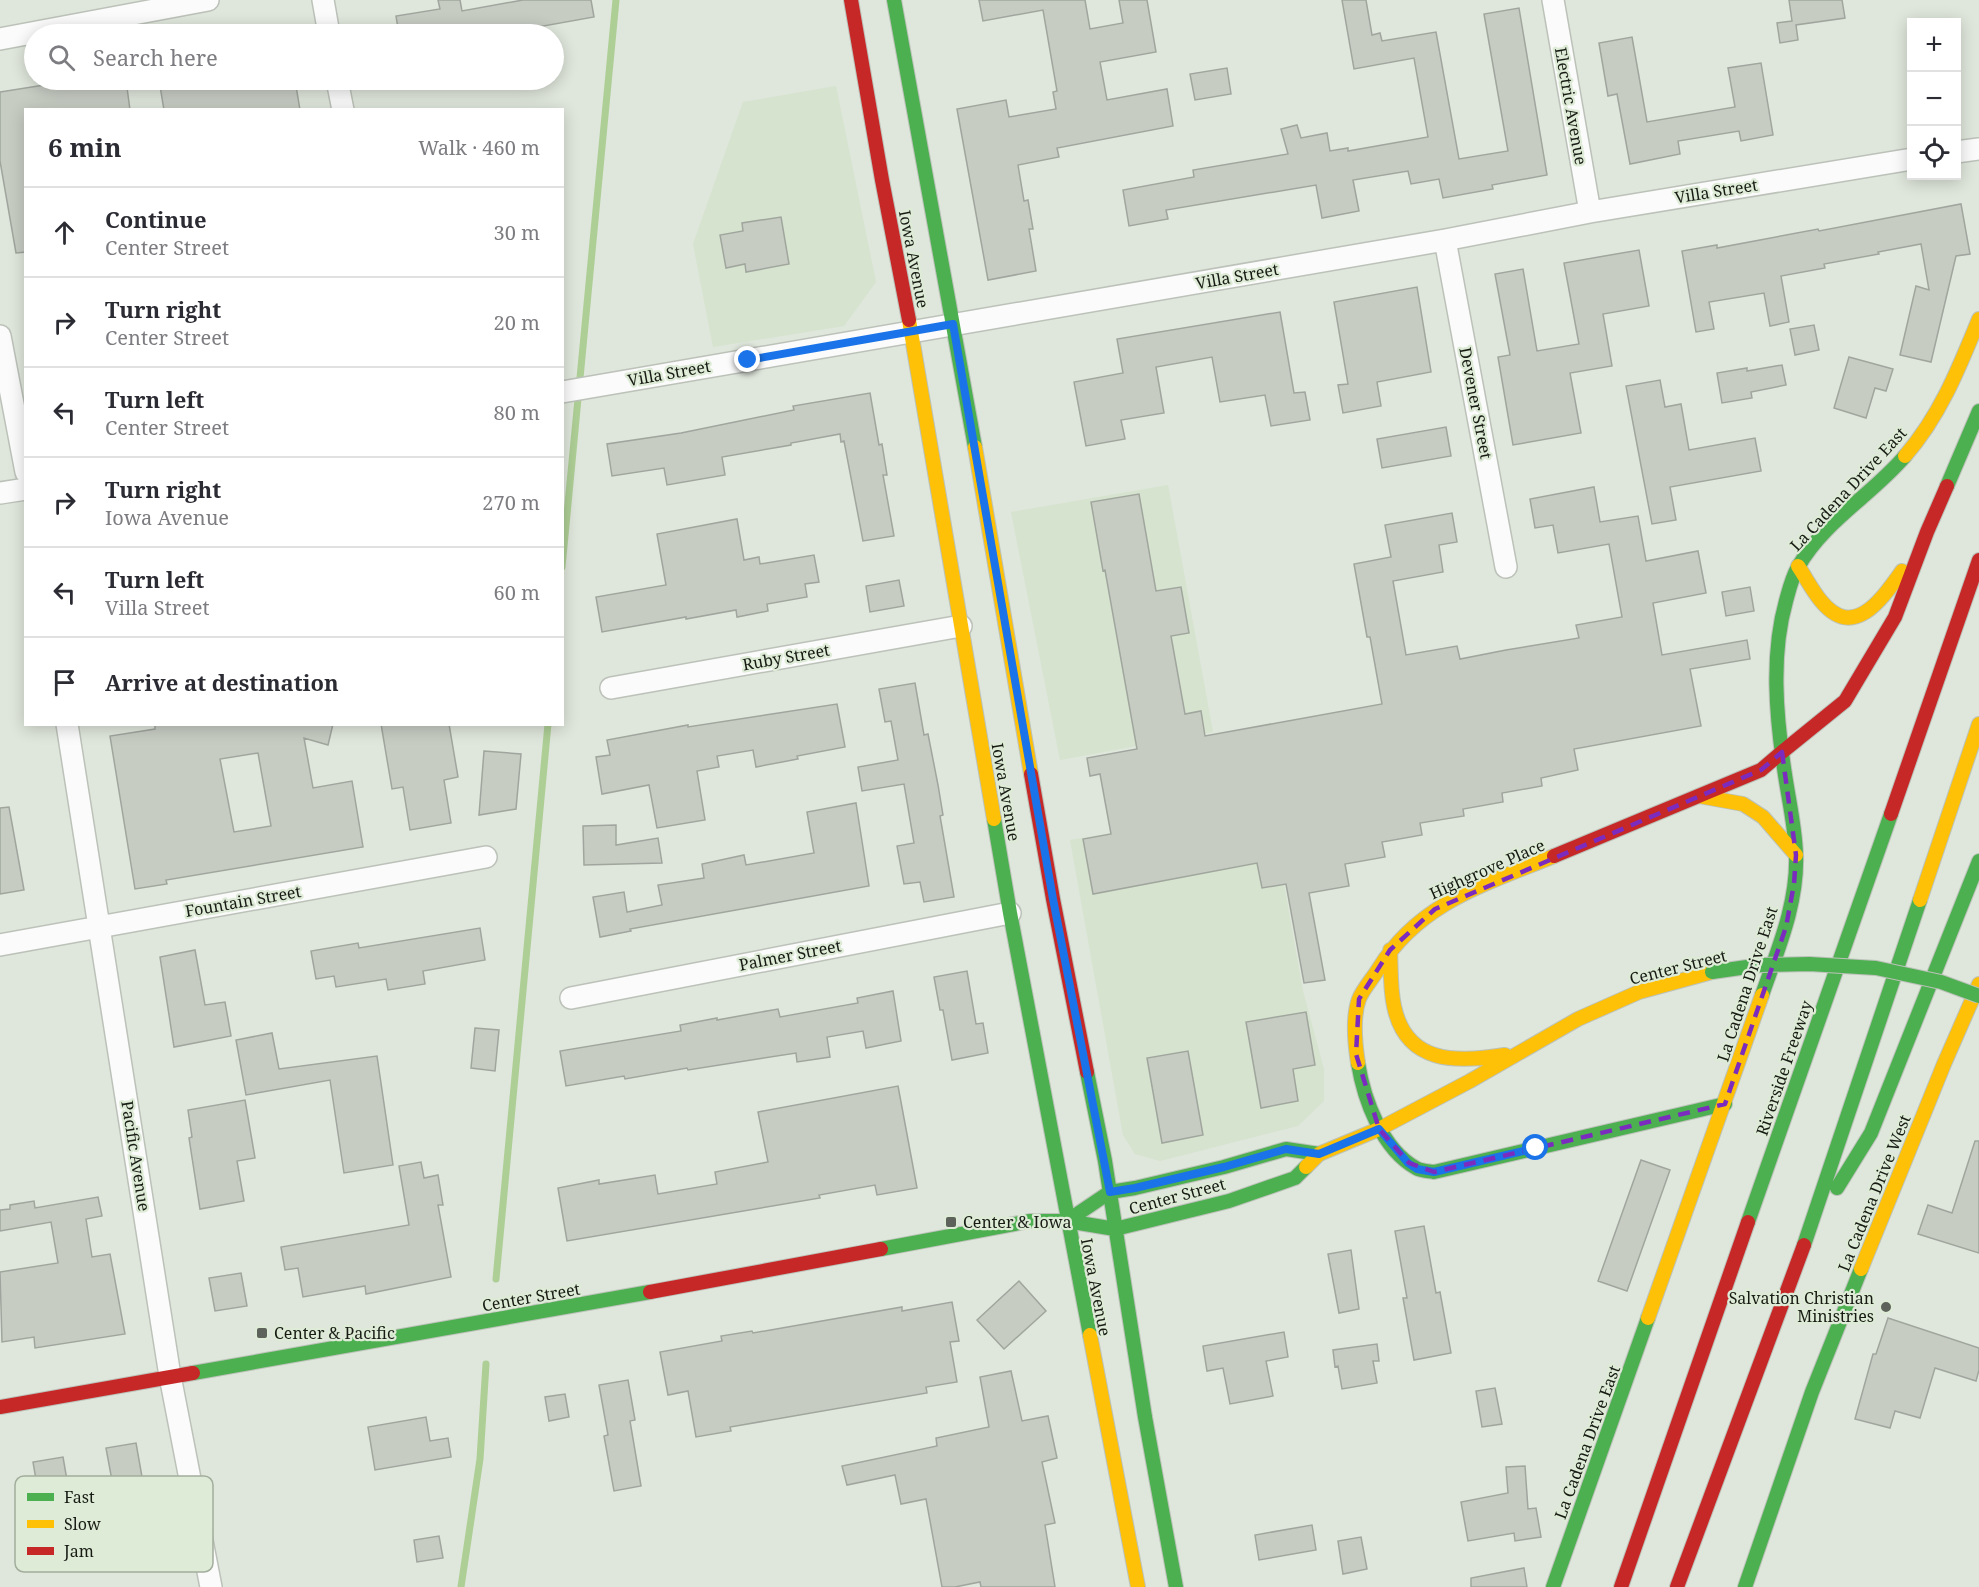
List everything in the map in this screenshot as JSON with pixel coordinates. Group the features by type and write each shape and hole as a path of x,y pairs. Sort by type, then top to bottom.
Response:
{"main road":[{"name":"Iowa Avenue","path":"851,0 911,332 1010,913 1138,1587"},
{"name":"Iowa Avenue","path":"894,0 1053,899 1110,1192 1145,1417 1176,1587"},
{"name":"La Cadena Drive East","path":"1553,1587 1786,927 1794,884 1796,855 1782,752 1778,654 1780,623 1787,595 1798,566 1811,548 1902,461 1930,425 1952,384 1979,319"},
{"path":"1798,566 1821,602 1832,613 1845,618 1858,617 1871,609 1888,590 1928,532 1979,411"},
{"name":"Highgrove Place","path":"1379,1129 1360,1080 1354,1038 1359,999 1390,950 1408,930 1435,909 1472,890 1761,770 1845,701 1894,617 1928,532"},
{"name":"Riverside Freeway","path":"1621,1587 1979,560"},
{"path":"1677,1587 1810,1230 1979,724"},
{"path":"1700,796 1743,804 1763,817 1796,855"},
{"path":"1810,1230 1871,1133 1979,861"},
{"path":"1390,950 1394,1007 1400,1025 1410,1041 1428,1054 1447,1060 1477,1060 1518,1053"},
{"name":"Center Street","path":"0,1407 569,1308 1030,1221 1067,1221 1115,1229 1229,1201 1294,1178 1319,1154 1379,1129 1578,1019 1639,992 1712,972 1761,965 1809,964 1876,968 1941,982 1979,996"},
{"name":"La Cadena Drive West","path":"1745,1587 1812,1392 1979,984"},
{"path":"1379,1129 1408,1163 1417,1169 1434,1172 1725,1104"},
{"name":"Center Street","path":"1067,1221 1110,1192 1224,1167 1286,1149 1319,1154"}],"street":[{"path":"80,24 208,0"},
{"path":"323,0 327,24"},
{"name":"Electric Avenue","path":"1553,0 1590,212"},
{"path":"0,39 24,34"},
{"path":"339,90 343,108"},
{"path":"1961,151 1979,149"},
{"name":"Villa Street","path":"564,392 1445,240 1590,212 1907,160"},
{"name":"Devener Street","path":"1445,240 1506,567"},
{"path":"0,336 24,462"},
{"path":"0,493 24,489"},
{"name":"Ruby Street","path":"610,688 961,626"},
{"name":"Pacific Avenue","path":"67,726 170,1376 189,1476"},
{"name":"Fountain Street","path":"0,945 486,857"},
{"name":"Palmer Street","path":"571,998 1010,913"},
{"name":"Pacific Avenue","path":"208,1572 211,1587"}],"highlighted area":[{"path":"1782,752 1796,855 1794,884 1786,927 1725,1104 1434,1172 1409,1163 1379,1129 1356,1054 1359,999 1390,950 1435,909 1761,770"}],"shaded area":[{"path":"836,86 876,282 844,326 713,347 693,244 743,102"},
{"path":"1168,485 1213,732 1060,760 1011,512"},
{"path":"1270,806 1303,991 1324,1069 1324,1101 1298,1126 1160,1161 1135,1154 1123,1135 1070,840"}],"building":[{"path":"438,0 460,0 462,11 523,0 591,0 594,17 555,24 397,24 396,16 440,9"},
{"path":"979,0 1085,0 1090,29 1123,23 1119,0 1147,0 1156,52 1100,62 1107,100 1167,89 1173,126 1057,148 1059,157 1018,165 1024,201 1028,200 1033,229 1029,229 1036,271 988,280 957,109 1006,100 1009,117 1056,109 1053,92 1057,91 1043,10 983,21"},
{"path":"1342,0 1366,0 1372,35 1380,33 1382,41 1436,32 1459,159 1508,151 1484,14 1519,8 1547,175 1492,185 1493,189 1443,198 1439,179 1411,184 1408,171 1353,180 1359,211 1322,218 1316,185 1166,210 1168,219 1129,226 1123,190 1194,177 1193,170 1288,154 1281,129 1297,125 1301,138 1327,133 1330,151 1348,148 1348,151 1428,137 1414,58 1354,69"},
{"path":"1789,0 1842,0 1845,18 1796,25 1798,40 1780,43 1777,23 1792,21"},
{"path":"1632,37 1647,122 1735,107 1728,68 1761,63 1773,135 1741,141 1739,131 1678,141 1680,154 1630,164 1617,94 1608,96 1599,43"},
{"path":"1227,68 1231,94 1195,100 1190,74"},
{"path":"24,88 127,90 130,108 24,108 24,252 16,253 0,161 0,92"},
{"path":"161,90 297,90 300,108 164,108"},
{"path":"1961,204 1970,254 1956,256 1931,362 1900,355 1916,286 1929,290 1921,244 1824,264 1825,268 1781,276 1789,322 1770,326 1764,293 1709,302 1714,329 1696,332 1682,251 1717,245 1717,248 1818,229 1819,231"},
{"path":"781,217 789,264 746,272 745,264 726,268 720,235 743,231 742,223"},
{"path":"1639,250 1649,306 1603,314 1612,366 1570,373 1581,433 1513,445 1498,357 1510,355 1495,274 1523,269 1537,351 1579,344 1564,263"},
{"path":"1417,287 1431,372 1377,382 1381,406 1343,413 1338,385 1348,384 1334,302"},
{"path":"1280,312 1294,393 1305,392 1310,420 1271,426 1265,395 1220,402 1212,357 1156,367 1164,413 1121,420 1125,439 1086,446 1074,382 1123,373 1117,339"},
{"path":"1814,325 1819,350 1795,355 1790,329"},
{"path":"1849,357 1893,369 1886,391 1875,388 1866,418 1834,408"},
{"path":"1782,365 1786,385 1751,392 1752,398 1722,403 1717,373"},
{"path":"1660,380 1665,407 1681,404 1689,450 1755,438 1761,471 1670,487 1676,520 1652,524 1626,386"},
{"path":"870,393 879,445 882,444 887,475 883,475 894,536 863,541 844,441 841,442 840,434 722,457 725,475 667,485 664,468 612,476 607,444 681,433 794,410 793,406"},
{"path":"1446,427 1451,456 1382,468 1377,439"},
{"path":"1594,487 1600,522 1638,516 1646,561 1698,551 1706,593 1653,603 1662,655 1747,640 1750,659 1690,669 1701,726 1574,749 1578,770 1541,778 1542,786 1502,793 1503,802 1463,809 1464,816 1420,823 1422,835 1382,842 1385,857 1345,864 1349,886 1309,893 1325,980 1304,983 1286,884 1262,888 1257,863 1093,894 1083,839 1111,834 1100,774 1090,776 1087,758 1137,749 1091,502 1139,494 1156,591 1181,587 1189,633 1171,636 1185,714 1201,711 1205,736 1382,704 1354,564 1391,557 1385,525 1452,513 1457,542 1439,545 1443,572 1393,581 1406,655 1457,646 1460,659 1579,638 1576,625 1622,617 1609,544 1558,553 1553,525 1535,528 1530,499"},
{"path":"737,519 744,560 759,557 760,564 814,555 819,582 805,584 807,597 767,604 768,611 737,617 736,610 602,632 596,597 666,585 657,534"},
{"path":"899,580 904,606 870,612 866,586"},
{"path":"1750,587 1754,611 1726,616 1722,592"},
{"path":"915,683 924,735 928,734 938,785 943,815 940,816 954,897 924,902 920,882 904,884 897,846 914,843 904,784 862,791 858,767 898,760 891,721 885,722 879,689"},
{"path":"837,704 845,747 756,767 753,750 717,756 719,767 697,771 705,820 657,828 649,785 602,794 596,757 610,755 607,740 688,725 688,727"},
{"path":"155,726 333,726 328,745 304,738 313,788 352,781 363,847 166,880 167,884 135,889 110,736 155,729","holes":["258,753 271,826 234,832 220,759"]},
{"path":"381,726 449,726 458,777 444,780 451,823 410,830 403,787 392,789"},
{"path":"484,751 521,754 516,809 479,815"},
{"path":"856,803 869,886 630,929 631,931 600,937 593,897 624,892 627,912 662,905 658,885 704,878 702,864 744,855 746,865 814,853 807,812"},
{"path":"9,807 24,890 0,894 0,808"},
{"path":"616,825 616,845 658,838 662,863 584,865 583,826"},
{"path":"480,928 485,960 423,971 425,984 388,990 386,979 336,987 334,976 316,979 311,951 358,943 359,948"},
{"path":"195,950 205,1005 225,1002 231,1036 174,1047 160,957"},
{"path":"967,971 976,1024 983,1023 988,1053 952,1060 943,1010 940,1010 934,977"},
{"path":"893,991 901,1041 866,1048 863,1031 827,1037 830,1057 797,1062 796,1053 566,1086 560,1051 681,1031 680,1025 717,1018 717,1020 778,1009 780,1017 858,1003 857,998"},
{"path":"1306,1012 1315,1065 1293,1069 1298,1101 1261,1108 1246,1022"},
{"path":"475,1028 499,1030 495,1071 471,1068"},
{"path":"272,1033 279,1069 377,1056 393,1165 344,1173 330,1080 246,1095 236,1040"},
{"path":"1188,1051 1203,1135 1162,1143 1147,1058"},
{"path":"898,1086 917,1188 877,1195 875,1185 819,1195 820,1198 567,1241 558,1188 599,1180 599,1184 655,1175 658,1194 717,1184 715,1172 768,1162 758,1112"},
{"path":"245,1100 255,1158 237,1161 244,1201 200,1209 189,1138 192,1137 188,1110"},
{"path":"1975,1141 1979,1141 1979,1253 1918,1234 1928,1205 1952,1213"},
{"path":"1641,1160 1670,1170 1627,1291 1598,1281"},
{"path":"421,1162 424,1178 438,1175 443,1205 438,1205 451,1277 366,1294 365,1286 303,1297 298,1268 285,1270 281,1247 409,1225 399,1166"},
{"path":"98,1197 102,1216 86,1219 92,1257 110,1254 125,1334 35,1348 34,1337 2,1342 0,1272 58,1263 51,1222 0,1231 0,1210 10,1209 10,1205 34,1201 35,1208"},
{"path":"1424,1226 1436,1293 1440,1292 1451,1353 1414,1360 1403,1298 1407,1298 1395,1231"},
{"path":"1351,1250 1359,1309 1339,1313 1328,1254"},
{"path":"241,1273 247,1306 215,1311 209,1278"},
{"path":"1019,1281 1046,1311 1004,1349 977,1320"},
{"path":"952,1302 959,1341 950,1342 957,1382 926,1387 927,1393 730,1427 731,1431 696,1437 688,1391 668,1395 660,1352 722,1341 721,1336 752,1331 753,1333 902,1307 902,1311"},
{"path":"1888,1318 1979,1348 1979,1370 1976,1381 1935,1368 1920,1418 1895,1411 1890,1428 1855,1419 1873,1354 1876,1354"},
{"path":"1284,1332 1288,1357 1266,1361 1273,1396 1230,1404 1223,1368 1207,1371 1203,1346"},
{"path":"1377,1344 1379,1361 1373,1361 1377,1383 1342,1389 1338,1366 1335,1367 1333,1350"},
{"path":"1011,1371 1022,1421 1048,1416 1057,1458 1042,1462 1055,1523 1045,1525 1055,1587 981,1587 980,1582 942,1587 926,1499 901,1504 895,1475 847,1485 842,1466 937,1446 936,1438 989,1427 980,1377"},
{"path":"628,1380 635,1420 630,1421 641,1486 614,1491 604,1436 608,1435 599,1385"},
{"path":"1495,1388 1502,1424 1482,1427 1476,1391"},
{"path":"565,1394 569,1417 549,1421 545,1397"},
{"path":"426,1417 430,1441 448,1438 451,1457 375,1470 368,1427"},
{"path":"136,1443 142,1476 111,1476 106,1448"},
{"path":"63,1457 66,1476 35,1476 33,1462"},
{"path":"1525,1466 1528,1509 1536,1508 1541,1537 1515,1541 1514,1533 1468,1541 1461,1502 1508,1493 1506,1467"},
{"path":"1312,1525 1316,1550 1259,1560 1255,1535"},
{"path":"439,1536 443,1558 417,1562 414,1540"},
{"path":"1361,1537 1367,1569 1343,1574 1338,1541"},
{"path":"1524,1568 1527,1587 1471,1587 1471,1578"}],"waterway":[{"path":"564,546 616,0"},
{"path":"496,1279 548,726"},
{"path":"461,1587 480,1459 486,1364"}],"traffic: fast":[{"path":"894,0 975,447"},
{"path":"1947,486 1979,411"},
{"path":"1762,995 1786,926 1796,872 1794,832 1781,747 1776,684 1778,642 1786,601 1798,567 1821,536 1905,456"},
{"path":"1748,1222 1891,814"},
{"path":"994,819 1090,1335"},
{"path":"1837,1188 1871,1133 1979,861"},
{"path":"1804,1245 1920,900"},
{"path":"1712,972 1761,965 1809,964 1876,968 1941,982 1979,996"},
{"path":"1358,1063 1376,1122 1393,1149 1418,1169 1434,1172 1725,1104"},
{"path":"1087,1072 1105,1161 1145,1417 1176,1587"},
{"path":"1067,1221 1110,1192 1224,1167 1286,1149 1319,1154"},
{"path":"881,1249 1030,1221 1067,1221 1115,1229 1229,1201 1295,1178 1306,1167"},
{"path":"1745,1587 1812,1392 1861,1269"},
{"path":"193,1373 650,1292"},
{"path":"1553,1587 1648,1318"}],"traffic: slow":[{"path":"1905,456 1939,408 1979,319"},
{"path":"909,320 994,819"},
{"path":"975,447 1031,774"},
{"path":"1798,566 1821,601 1833,612 1845,617 1866,612 1886,593 1902,571"},
{"path":"1920,900 1979,724"},
{"path":"1699,796 1743,804 1763,817 1796,855"},
{"path":"1358,1063 1355,1023 1359,999 1396,945 1434,911 1456,898 1554,856"},
{"path":"1390,950 1394,1006 1400,1025 1410,1039 1421,1049 1452,1058 1487,1058 1505,1055"},
{"path":"1306,1167 1319,1154 1379,1129 1470,1081 1578,1019 1639,992 1712,972"},
{"path":"1861,1269 1979,984"},
{"path":"1648,1318 1762,995"},
{"path":"1090,1335 1138,1587"}],"traffic: jam":[{"path":"851,0 909,320"},
{"path":"1782,752 1845,701 1895,617 1947,486"},
{"path":"1891,814 1979,560"},
{"path":"1554,856 1761,770 1782,752"},
{"path":"1031,774 1087,1072"},
{"path":"1621,1587 1748,1222"},
{"path":"1677,1587 1804,1245"},
{"path":"650,1292 881,1249"},
{"path":"0,1407 193,1373"}],"place":[{"name":"Center & Iowa","path":"951,1222"},
{"name":"Salvation Christian Ministries","path":"1886,1307"},
{"name":"Center & Pacific","path":"262,1333"}],"route":[{"path":"748,360 953,324 1053,899 1110,1192 1224,1167 1286,1149 1319,1154 1379,1129 1408,1163 1417,1169 1434,1172 1536,1148"}]}
